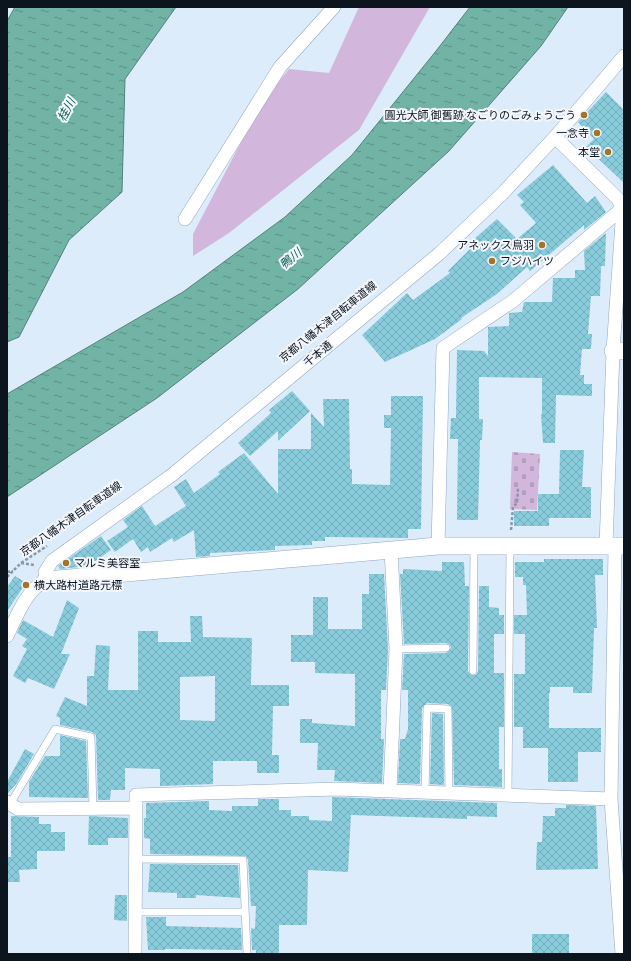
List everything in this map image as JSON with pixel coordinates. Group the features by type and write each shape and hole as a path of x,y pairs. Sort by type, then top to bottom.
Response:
{"street":[{"path":"185,220 280,67 334,7"},
{"name":"千本通","path":"46,580 45,572 52,561 172,475 440,253 502,194 556,137 624,56"},
{"path":"556,137 617,198 624,207 618,351 611,799 622,954"},
{"path":"438,546 442,348 513,301 624,207"},
{"path":"7,636 37,585 46,580 438,546 615,546"},
{"path":"390,791 396,649 391,550"},
{"path":"135,954 136,795 336,789 611,799"},
{"path":"9,803 18,809 136,808"}],"lane":[{"path":"473,671 474,546"},
{"path":"508,795 510,546"},
{"path":"396,649 446,648"},
{"path":"425,792 427,708 448,709 449,793"},
{"path":"9,803 55,729 91,737 93,808"},
{"path":"136,859 243,860 246,953"},
{"path":"135,912 245,912"}],"path":[{"path":"510,546 513,507 517,502 518,488"},
{"name":"京都八幡木津自転車道線","path":"7,577 52,542"},
{"path":"7,572 13,571"}],"green space":[{"path":"359,7 430,7 359,130 229,233 193,256 193,234 261,104 289,69 329,73"},
{"path":"512,452 540,454 537,510 510,509"}],"water":[{"name":"桂川","path":"15,7 176,7 125,79 122,192 69,240 19,337 7,342 7,21"},
{"name":"鴨川","path":"470,7 568,7 541,46 449,151 298,289 157,398 7,497 7,394 183,292 285,217 352,155"}],"building":[{"name":"一念寺","path":"606,92 624,110 624,183 586,147 594,139 578,122"},
{"path":"553,165 587,203 595,196 606,212 584,230 584,225 530,271 527,267 497,294 461,318 462,319 435,339 385,362 362,335 407,293 413,300 450,273 448,271 469,250 466,246 497,219 517,239 536,223 520,205 524,202 517,195"},
{"path":"606,233 605,266 601,266 600,296 591,296 588,334 592,334 591,349 582,349 580,375 584,375 584,384 592,384 592,396 556,395 555,443 543,443 541,414 542,378 479,377 479,419 483,419 482,440 480,440 478,520 457,520 458,439 450,439 451,418 456,418 457,350 484,351 488,356 488,327 509,326 509,313 522,312 524,302 552,302 553,278 575,278 575,270 585,270 584,251"},
{"path":"292,391 310,411 278,441 278,431 250,456 238,443 271,413 269,410"},
{"path":"391,396 423,396 421,529 408,529 408,538 325,537 325,541 312,541 312,545 275,546 275,550 210,553 210,556 196,557 194,530 174,542 172,538 150,552 148,547 141,552 133,539 115,552 107,541 128,527 123,520 142,506 155,526 186,506 174,487 186,479 194,493 220,474 218,472 244,453 278,494 278,449 311,449 311,413 324,427 323,399 349,399 350,469 352,469 352,484 390,485 391,428 384,428 384,415 391,415"},
{"path":"560,450 584,450 582,487 591,487 591,518 549,518 549,526 514,526 514,511 538,511 538,494 559,494"},
{"path":"101,536 111,550 88,566 60,569 58,566"},
{"path":"544,559 603,559 603,575 595,575 597,628 594,628 592,693 573,693 573,687 550,687 549,693 549,728 601,728 601,752 578,752 578,782 548,782 548,748 523,748 523,727 514,727 514,674 525,674 525,634 514,634 514,615 527,615 526,585 523,585 523,577 515,577 515,562 544,562"},
{"path":"442,562 464,562 465,586 469,586 468,671 471,675 476,675 478,671 479,586 489,586 489,607 499,608 499,615 504,615 504,634 494,634 494,673 504,673 504,727 499,727 499,769 502,769 502,787 454,785 452,707 448,704 427,703 422,708 420,784 398,783 400,739 405,739 408,729 408,690 402,690 404,654 446,653 451,648 450,645 446,643 404,644 400,574 403,574 403,569 442,571"},
{"path":"369,574 384,574 388,649 386,690 381,690 381,739 384,739 382,783 334,781 335,770 317,770 318,743 300,743 300,719 312,719 312,723 355,726 355,674 315,673 315,662 291,662 291,635 313,635 313,597 328,597 328,629 362,629 362,594 369,594"},
{"path":"15,576 26,583 7,611 7,587"},
{"path":"67,600 79,608 61,654 70,654 54,689 28,678 25,683 13,676 27,649 22,646 27,639 17,633 23,620 53,637"},
{"path":"190,616 202,616 203,637 252,638 251,685 289,685 289,706 273,706 272,755 279,755 279,773 257,773 257,761 213,761 213,784 160,786 160,769 125,768 125,790 111,790 110,800 98,800 96,735 92,732 60,725 60,718 56,716 65,697 87,706 87,676 94,676 96,645 110,646 108,690 138,690 138,631 158,631 158,642 191,642","holes":["215,676 215,721 180,720 180,677"]},
{"path":"432,713 443,714 444,785 430,784"},
{"path":"60,735 86,741 88,798 29,797 29,782 45,756 60,756"},
{"path":"25,749 34,754 17,783 7,794 7,782"},
{"path":"332,797 497,803 497,817 467,816 467,819 351,815 348,872 308,870 307,925 279,925 279,954 256,954 256,950 252,950 251,928 255,929 256,906 251,906 248,860 246,856 150,854 150,839 144,838 146,803 209,801 209,810 232,811 232,806 258,806 258,799 279,799 279,810 291,810 291,816 309,816 309,820 332,821"},
{"path":"566,805 596,806 598,869 536,870 537,842 542,842 543,816 555,816 555,808 566,808"},
{"path":"11,816 39,817 39,824 51,824 51,832 65,832 65,851 37,851 37,869 19,870 20,882 7,882 7,857 11,857"},
{"path":"89,816 128,818 128,838 108,838 108,845 88,845"},
{"path":"150,864 238,865 240,898 196,895 196,898 177,898 177,893 148,892"},
{"path":"115,895 127,895 127,921 114,920"},
{"path":"146,917 166,917 166,926 241,928 242,950 148,950"},
{"path":"532,934 569,934 569,954 532,954"}],"place":[{"name":"圓光大師 御舊跡 なごりのごみょうごう","path":"584,115"},
{"name":"一念寺","path":"597,133"},
{"name":"本堂","path":"608,152"},
{"name":"アネックス鳥羽","path":"542,245"},
{"name":"フジハイツ","path":"492,261"},
{"name":"マルミ美容室","path":"66,563"},
{"name":"横大路村道路元標","path":"26,585"}]}
